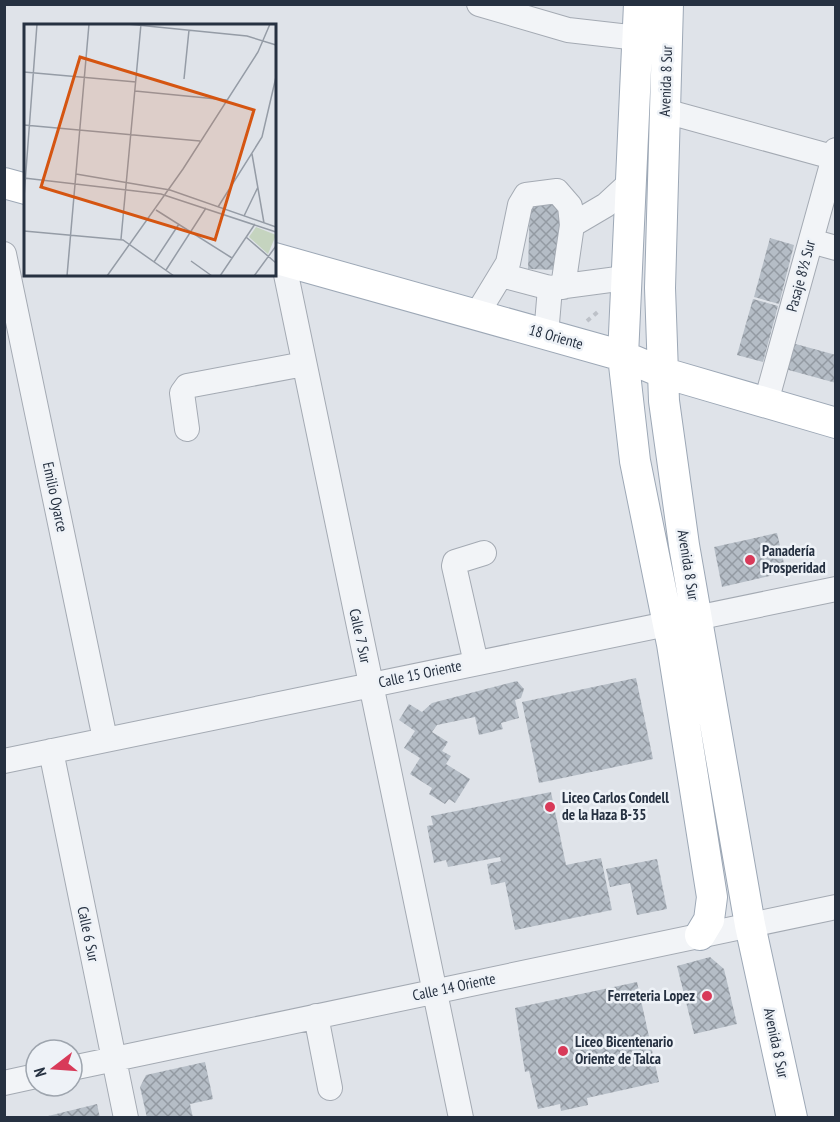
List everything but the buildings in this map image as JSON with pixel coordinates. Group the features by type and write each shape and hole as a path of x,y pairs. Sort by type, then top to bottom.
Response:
{"main road":[{"name":"Avenida 8 Sur","path":"639,4 622,356 635,460 668,623 712,897 709,920 700,935"},
{"name":"Avenida 8 Sur","path":"669,4 660,288 661,372 668,444 750,924 792,1118"},
{"path":"4,183 24,188"},
{"name":"18 Oriente","path":"279,259 622,356 661,372 836,423"}],"street":[{"path":"479,4 568,30 638,38"},
{"path":"665,111 835,156"},
{"name":"Pasaje 8½ Sur","path":"766,402 835,156"},
{"path":"572,225 606,205 632,180"},
{"path":"477,314 508,263 520,205 526,195 557,191 570,206 572,225 546,335"},
{"path":"811,241 836,248"},
{"name":"Emilio Oyarce","path":"4,254 105,740"},
{"name":"Calle 7 Sur","path":"279,259 304,364 461,1118"},
{"path":"501,275 557,287 625,278"},
{"path":"187,429 182,393 187,386 304,364"},
{"path":"476,663 454,566 455,562 484,554"},
{"name":"Calle 15 Oriente","path":"4,761 696,616 836,589"},
{"name":"Calle 6 Sur","path":"51,751 126,1118"},
{"name":"Calle 14 Oriente","path":"84,1065 836,907"},
{"path":"316,1016 330,1088"},
{"path":"4,1083 24,1079"}],"place":[{"name":"Panadería Prosperidad","path":"750,560"},
{"name":"Liceo Carlos Condell de la Haza B-35","path":"550,807"},
{"name":"Ferreteria Lopez","path":"707,996"},
{"name":"Liceo Bicentenario Oriente de Talca","path":"563,1051"}]}
